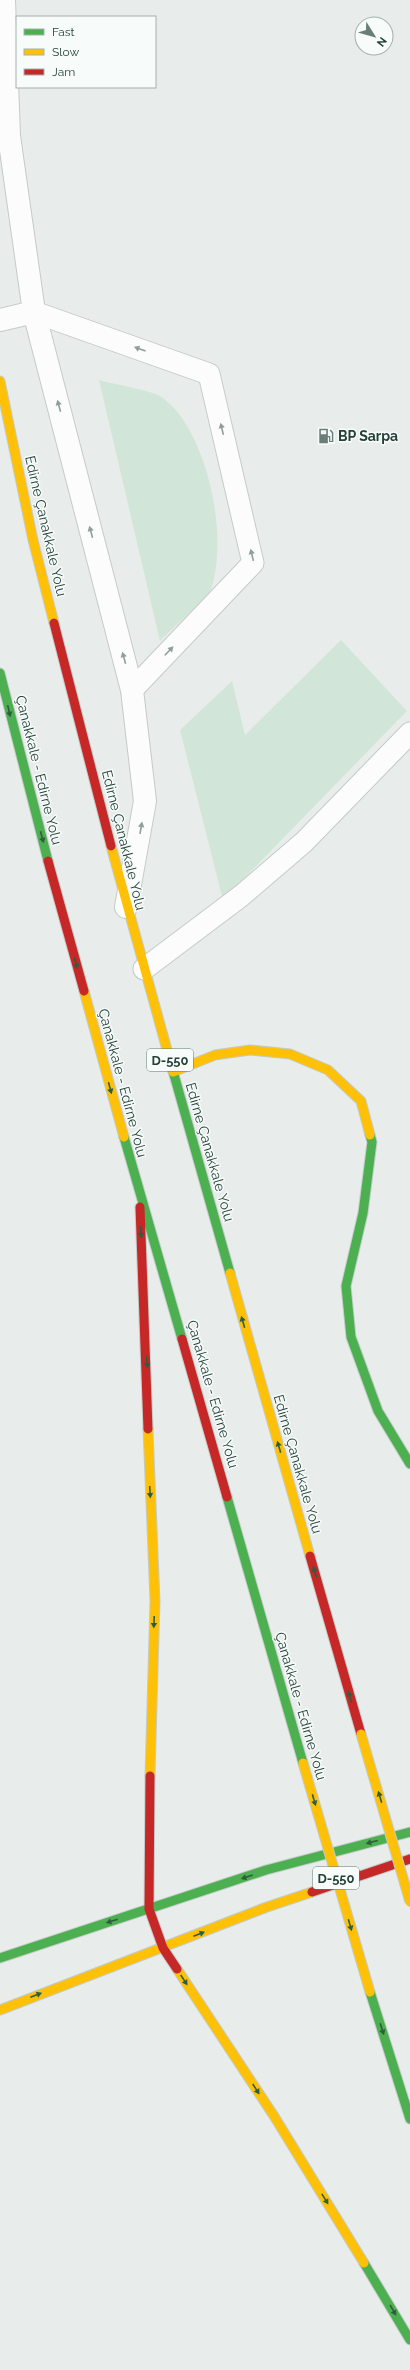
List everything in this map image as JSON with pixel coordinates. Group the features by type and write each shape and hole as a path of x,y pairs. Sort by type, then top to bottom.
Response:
{"main road":[{"name":"Edirne Çanakkale Yolu","path":"0,381 33,540 126,907 410,1902"},
{"name":"Çanakkale - Edirne Yolu","path":"0,673 22,767 139,1193 370,1992 410,2119"},
{"path":"173,1072 215,1055 250,1050 290,1054 328,1070 361,1101 372,1142 363,1213 346,1286 351,1337 378,1411 410,1464"},
{"path":"139,1193 155,1601 150,1765 149,1909 163,1948 274,2116 377,2283 410,2340"},
{"path":"0,1958 266,1870 410,1832"},
{"path":"0,2010 267,1907 410,1859"}],"street":[{"path":"4,0 9,136 34,312 132,690 146,802 126,907"},
{"path":"0,320 34,312"}],"lane":[{"path":"34,312 209,374 254,563 132,690"},
{"path":"144,969 235,901 304,842 410,733"}],"green space":[{"path":"99,380 143,390 159,395 163,398 179,414 192,435 203,460 211,487 216,515 217,542 216,567 211,589 203,600 160,641"},
{"path":"341,640 407,711 223,900 180,730 232,681 245,735"}],"traffic: fast":[{"path":"0,673 48,861"},
{"path":"169,1057 230,1273"},
{"path":"370,1135 372,1142 363,1213 346,1286 351,1337 378,1411 410,1464"},
{"path":"124,1137 182,1339"},
{"path":"227,1497 303,1763"},
{"path":"0,1958 266,1870 410,1832"},
{"path":"370,1992 410,2119"},
{"path":"364,2263 410,2340"}],"traffic: slow":[{"path":"0,381 33,540 54,623"},
{"path":"111,846 169,1057"},
{"path":"84,991 124,1137"},
{"path":"173,1072 215,1055 250,1050 290,1054 328,1070 361,1101 370,1135"},
{"path":"230,1273 310,1556"},
{"path":"148,1429 155,1601 150,1776"},
{"path":"361,1734 410,1902"},
{"path":"303,1763 370,1992"},
{"path":"0,2010 267,1907 312,1892"},
{"path":"177,1969 274,2116 364,2263"}],"traffic: jam":[{"path":"54,623 111,846"},
{"path":"48,861 84,991"},
{"path":"140,1207 148,1429"},
{"path":"182,1339 227,1497"},
{"path":"310,1556 361,1734"},
{"path":"150,1776 149,1909 163,1948 177,1969"},
{"path":"312,1892 410,1859"}],"place":[{"name":"BP Sarpa","path":"326,436"}]}
